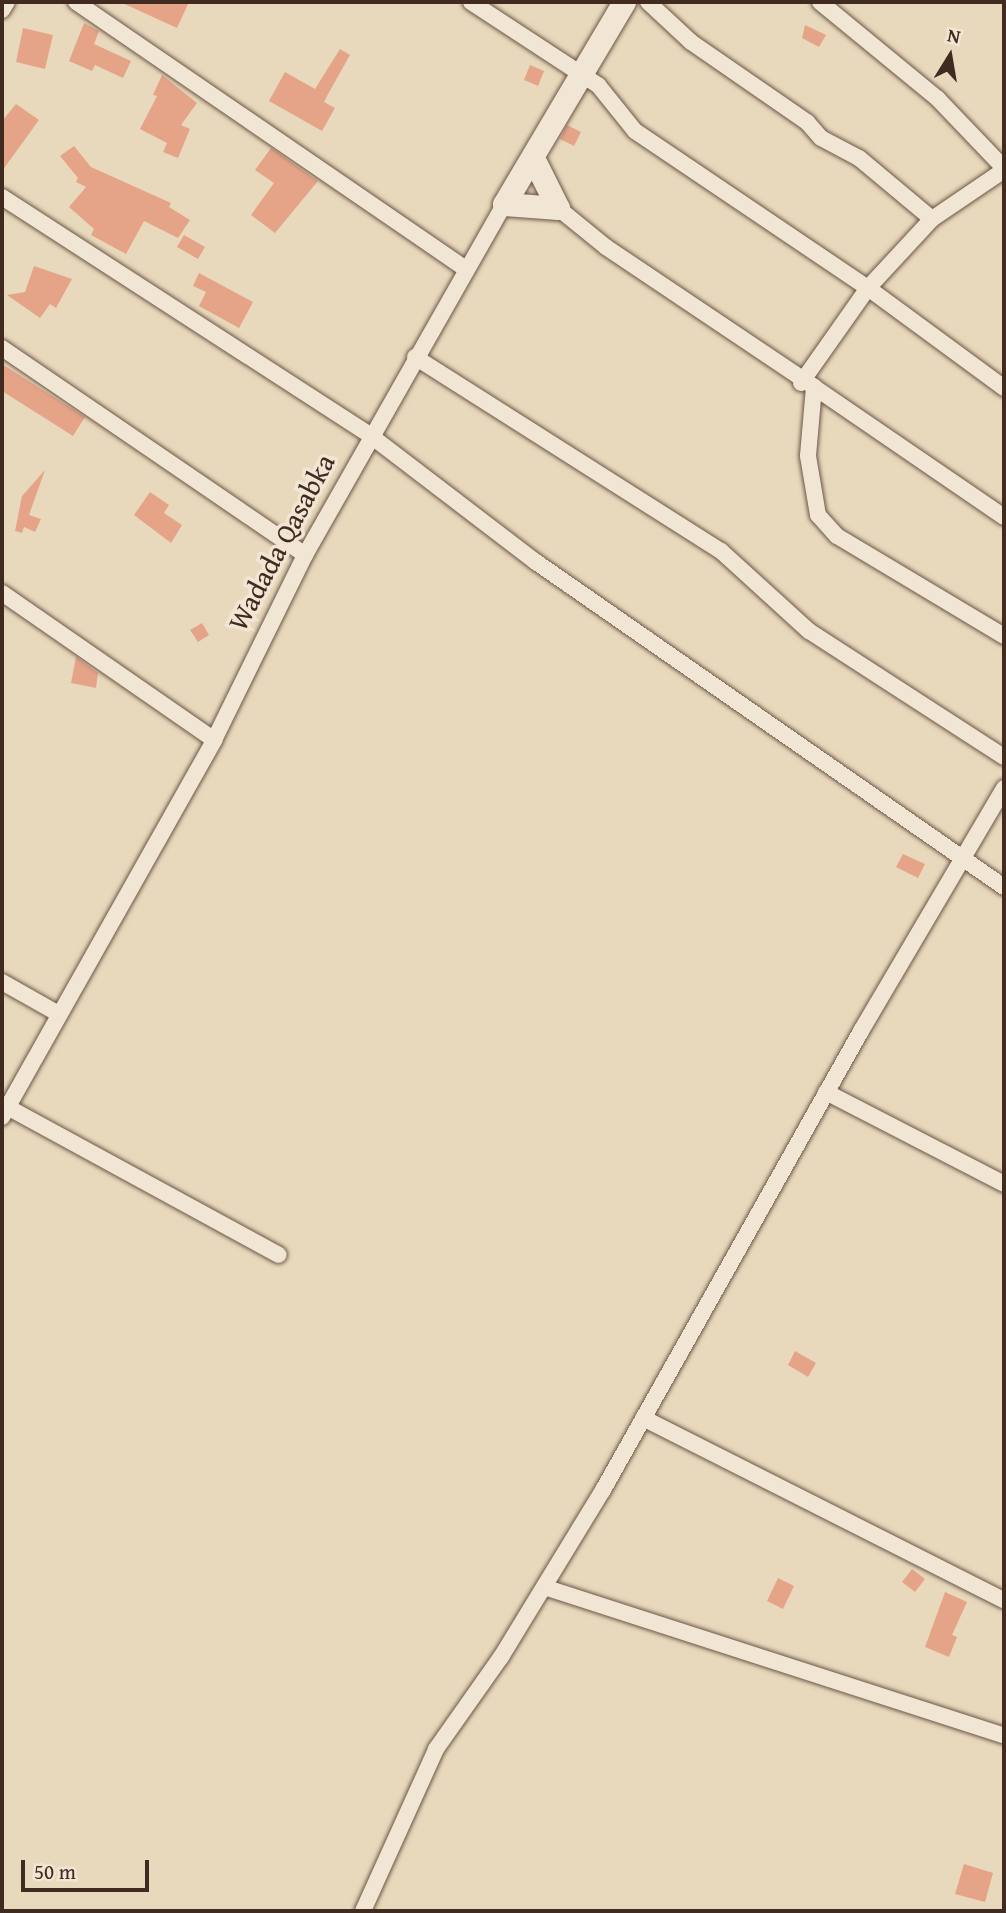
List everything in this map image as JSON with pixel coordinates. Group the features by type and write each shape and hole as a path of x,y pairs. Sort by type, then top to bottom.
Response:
{"street":[{"path":"2,10 7,2"},
{"path":"471,2 598,85 635,131 868,288 1004,388"},
{"name":"Wadada Qasabka","path":"4,1109 214,740 305,555 464,268 533,158 624,2"},
{"path":"648,2 691,42 807,122 821,138 859,158 932,219"},
{"path":"820,2 938,99 1004,169 932,219 868,288 807,385 808,456 818,515 837,536 1004,636"},
{"path":"85,4 464,268"},
{"path":"533,158 558,208 606,247 1004,517"},
{"path":"2,197 371,436 536,562 961,861 1004,887"},
{"path":"504,204 558,208"},
{"path":"2,348 305,555"},
{"path":"415,357 721,551 809,631 1004,757"},
{"path":"2,593 214,740"},
{"path":"363,1911 436,1749 544,1587 643,1418 826,1092 1004,788"},
{"path":"2,982 57,1013"},
{"path":"826,1092 1004,1184"},
{"path":"4,1109 279,1255"},
{"path":"643,1418 1004,1600"},
{"path":"544,1587 1004,1737"}],"building":[{"path":"120,2 189,2 177,28"},
{"path":"84,23 99,31 94,44 131,61 123,78 95,65 92,71 69,61"},
{"path":"805,25 826,35 819,47 802,38"},
{"path":"23,28 53,35 45,69 16,62"},
{"path":"340,49 350,55 324,102 335,108 322,131 269,101 285,72 315,89"},
{"path":"530,65 544,71 538,86 524,80"},
{"path":"162,75 197,103 181,125 190,129 178,158 163,152 167,143 140,129 157,96 153,95"},
{"path":"16,104 39,120 2,171 2,121"},
{"path":"567,125 581,132 574,146 560,139"},
{"path":"74,146 91,167 171,203 169,207 190,220 178,238 144,221 126,254 91,235 94,229 69,207 86,187 76,182 78,178 60,156"},
{"path":"271,148 318,181 275,233 251,215 274,183 255,170"},
{"path":"184,235 205,247 198,259 177,247"},
{"path":"34,266 72,279 56,308 50,304 40,318 7,295 25,292"},
{"path":"199,273 253,302 239,328 199,306 206,292 193,286"},
{"path":"2,364 85,417 73,436 2,391"},
{"path":"45,470 29,515 41,519 35,532 24,527 22,533 15,531 22,496"},
{"path":"150,492 169,505 164,513 182,525 171,543 134,515"},
{"path":"202,623 209,635 198,642 190,630"},
{"path":"76,657 98,673 96,688 71,683"},
{"path":"903,854 925,864 918,878 896,867"},
{"path":"795,1351 816,1363 808,1377 788,1365"},
{"path":"912,1569 925,1579 915,1592 902,1582"},
{"path":"778,1578 794,1586 783,1609 767,1601"},
{"path":"945,1592 967,1602 952,1635 957,1637 949,1657 925,1647"},
{"path":"964,1864 993,1873 985,1902 955,1894"}]}
